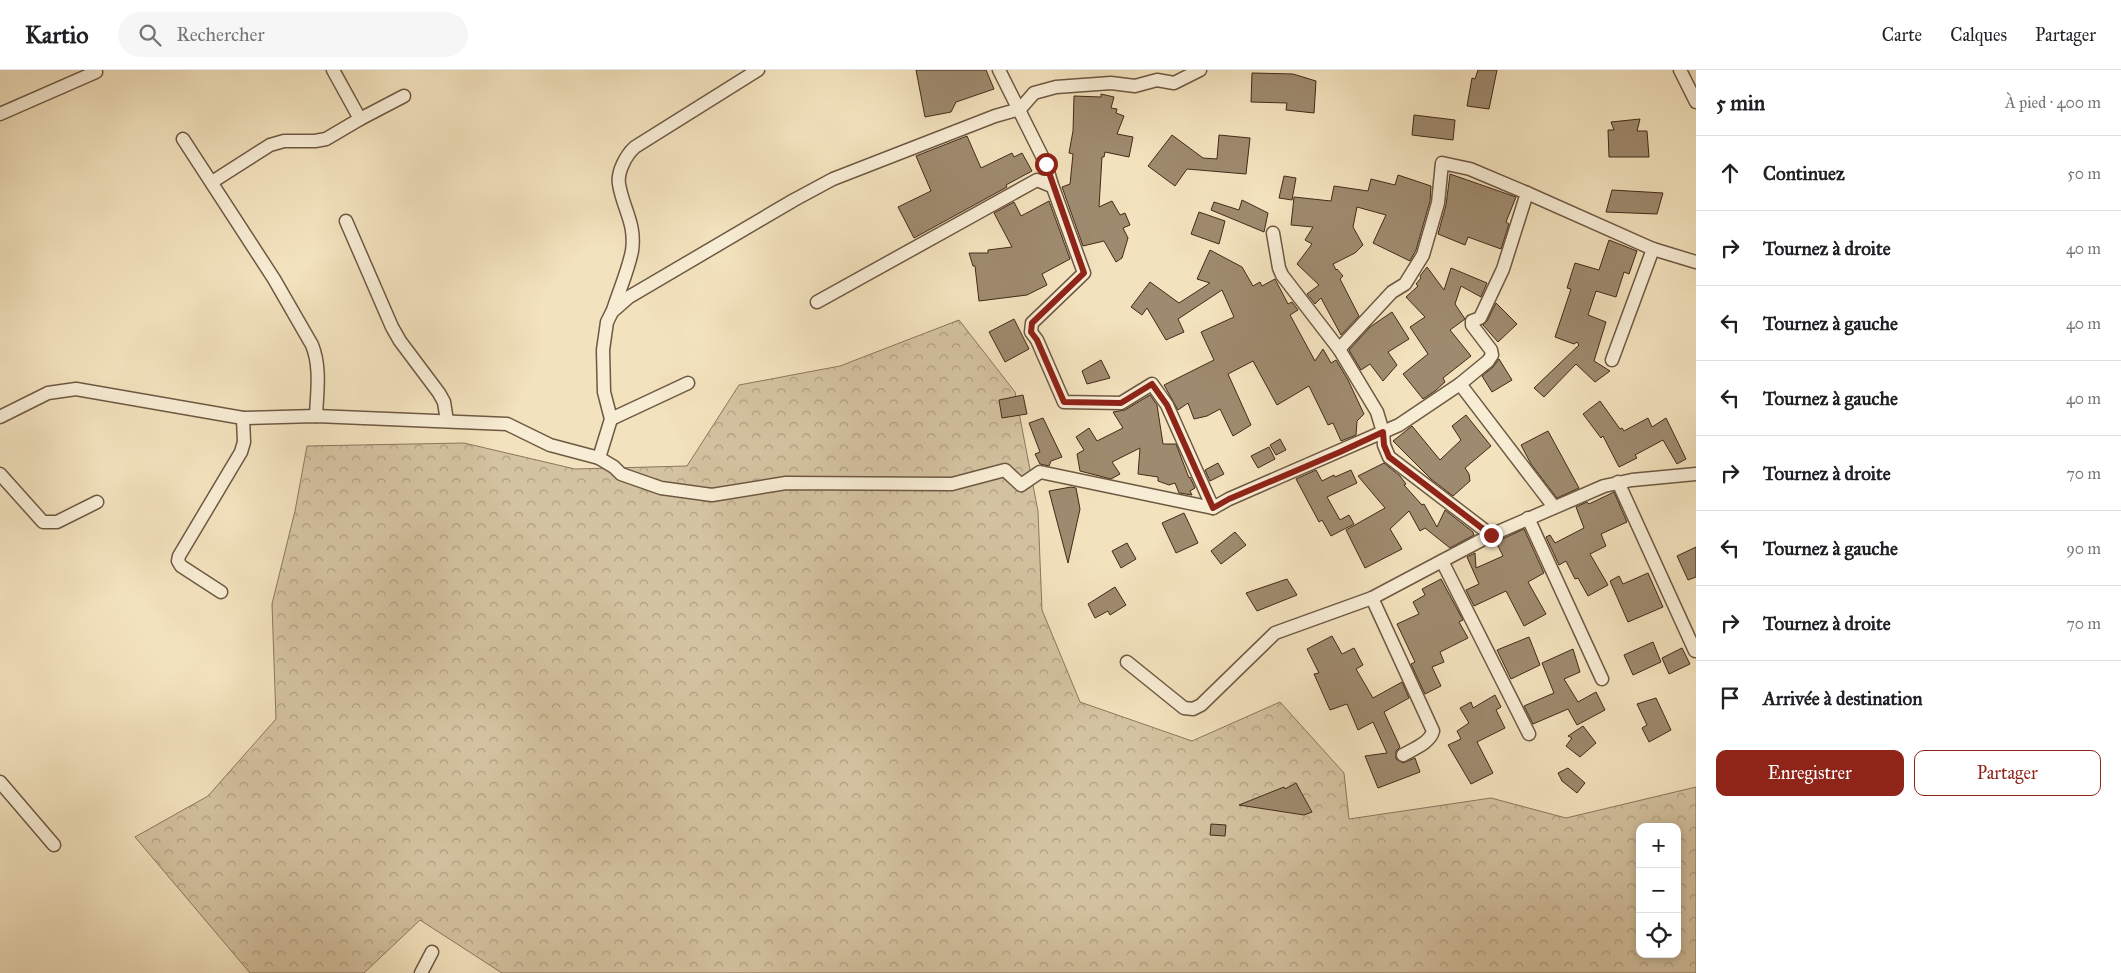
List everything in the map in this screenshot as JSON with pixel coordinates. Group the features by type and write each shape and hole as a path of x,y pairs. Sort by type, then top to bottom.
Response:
{"street":[{"path":"333,70 360,119"},
{"path":"599,458 611,420 604,392 603,350 607,322 632,252 631,220 619,185 619,178 628,154 635,147 758,70"},
{"path":"999,70 1046,164 1084,273 1032,323 1031,332 1037,340 1064,402 1121,403 1152,384 1167,405 1213,508"},
{"path":"612,312 629,297 833,179 995,116 1020,110 1034,93 1056,88 1111,83 1135,86 1157,80 1174,83 1200,70"},
{"path":"1680,70 1696,102"},
{"path":"0,114 96,72"},
{"path":"212,182 270,145 284,141 326,139 404,96"},
{"path":"183,139 274,279 312,345 318,368 316,416"},
{"path":"1338,349 1392,292 1405,284 1423,256 1438,203 1442,163 1470,170 1653,249 1696,262"},
{"path":"817,302 1037,180 1048,185 1052,182"},
{"path":"0,417 48,393 76,389 243,418 316,416 507,424 550,445 599,458 614,467 620,474 661,488 712,494 786,483 952,484 1005,470 1022,485 1040,472 1213,508 1229,499 1340,452 1409,419 1460,384 1488,361 1492,354 1491,350 1473,328 1472,321 1480,318 1503,269 1527,193"},
{"path":"346,222 392,327 400,341 439,393 444,402 447,421"},
{"path":"1273,233 1282,275 1338,349 1377,412 1383,432 1384,445 1389,457 1491,535"},
{"path":"1612,360 1653,249"},
{"path":"611,420 688,383"},
{"path":"1460,384 1554,507"},
{"path":"221,592 181,566 178,561 179,556 241,452 244,442 243,418"},
{"path":"0,474 43,522 57,522 97,502"},
{"path":"1127,662 1184,708 1193,709 1202,705 1275,633 1372,598 1491,535 1554,507 1618,482 1696,474"},
{"path":"1618,482 1695,651"},
{"path":"1528,518 1602,679"},
{"path":"1442,561 1529,734"},
{"path":"1372,598 1433,731 1432,736 1427,741 1403,755"},
{"path":"0,782 54,844"},
{"path":"421,973 432,952"}],"green space":[{"path":"959,320 1015,392 1038,511 1042,610 1080,702 1192,741 1280,702 1344,773 1349,819 1491,798 1566,818 1696,787 1696,973 502,973 420,920 364,973 250,973 135,837 208,796 276,719 272,604 295,511 307,446 464,443 575,469 687,466 739,385 840,366"}],"building":[{"path":"916,70 986,70 994,89 956,102 951,112 925,117"},
{"path":"1478,70 1497,70 1489,109 1467,106 1472,78 1475,79"},
{"path":"1252,73 1293,74 1316,81 1314,113 1286,110 1287,103 1251,102"},
{"path":"1101,94 1114,97 1111,108 1117,109 1116,113 1124,116 1117,134 1133,137 1129,157 1105,152 1104,157 1102,157 1099,207 1112,201 1120,215 1125,213 1130,225 1123,228 1128,238 1122,258 1116,262 1104,241 1083,246 1062,187 1070,184 1073,154 1069,153 1073,131 1074,96 1101,97"},
{"path":"1414,115 1455,120 1453,140 1412,135"},
{"path":"1640,119 1637,131 1647,131 1649,157 1609,157 1608,130 1614,130 1611,122"},
{"path":"1172,135 1203,158 1217,159 1219,135 1250,138 1246,174 1187,169 1175,186 1148,166"},
{"path":"967,136 981,168 1012,153 1014,157 1022,153 1032,171 1006,185 1007,187 914,238 898,207 931,191 916,156"},
{"path":"1450,174 1516,197 1506,222 1509,224 1501,249 1468,237 1465,245 1438,234 1446,205"},
{"path":"1398,175 1431,186 1430,201 1416,250 1410,261 1373,243 1386,215 1357,207 1353,227 1363,245 1355,253 1333,264 1336,270 1343,276 1340,279 1359,316 1341,335 1321,298 1315,304 1307,294 1319,285 1297,264 1312,244 1305,240 1313,227 1291,225 1294,197 1331,201 1334,186 1368,191 1371,179 1395,185"},
{"path":"1284,176 1296,178 1292,200 1279,198"},
{"path":"1612,190 1663,193 1657,214 1606,212"},
{"path":"1242,200 1268,213 1264,232 1211,210 1214,202 1239,210"},
{"path":"1049,201 1070,259 1042,274 1047,285 1027,295 979,301 975,266 973,266 969,253 988,253 988,250 1012,247 994,213 1014,202 1021,216"},
{"path":"1199,212 1225,221 1219,244 1191,234"},
{"path":"1609,240 1637,251 1629,274 1624,272 1616,297 1596,291 1588,315 1606,322 1594,361 1610,371 1595,382 1576,364 1544,397 1534,388 1579,345 1577,342 1574,344 1555,337 1571,289 1567,288 1575,263 1599,270"},
{"path":"1210,250 1242,267 1253,286 1260,282 1262,286 1275,279 1288,304 1292,302 1298,310 1290,315 1315,361 1323,349 1331,363 1336,360 1348,380 1364,414 1357,421 1356,435 1341,441 1333,423 1328,425 1309,386 1277,405 1253,361 1228,374 1251,425 1233,436 1220,409 1207,416 1194,419 1188,403 1178,410 1164,385 1214,360 1201,332 1234,317 1222,290 1178,319 1184,332 1166,340 1147,308 1142,315 1131,307 1150,282 1179,303 1210,283 1197,279"},
{"path":"1427,267 1444,290 1451,268 1487,283 1481,297 1461,286 1455,304 1465,319 1450,330 1471,356 1443,378 1445,382 1423,399 1403,374 1428,354 1410,327 1425,317 1406,297 1418,286 1416,284"},
{"path":"1496,303 1517,324 1498,342 1483,325"},
{"path":"1392,312 1409,339 1388,352 1397,365 1383,381 1370,364 1361,370 1349,350 1370,327"},
{"path":"1014,319 1029,349 1005,362 989,332"},
{"path":"1499,359 1512,380 1492,392 1482,376"},
{"path":"1101,360 1110,378 1087,384 1082,371"},
{"path":"1023,395 1027,414 1002,418 999,400"},
{"path":"1150,395 1157,405 1163,444 1176,444 1189,478 1195,488 1190,491 1192,495 1179,493 1175,483 1169,485 1158,481 1158,477 1138,474 1140,448 1112,462 1120,474 1111,479 1080,471 1077,454 1084,450 1076,437 1089,428 1097,441 1123,428 1113,412 1125,410"},
{"path":"1600,401 1620,429 1622,428 1624,431 1648,418 1652,427 1666,418 1686,459 1677,464 1663,440 1635,455 1637,458 1619,467 1603,436 1601,438 1583,414"},
{"path":"1466,415 1491,446 1465,468 1469,474 1470,481 1453,496 1431,479 1393,441 1412,426 1440,460 1461,440 1452,426"},
{"path":"1043,418 1062,457 1051,461 1049,466 1040,464 1035,454 1040,452 1029,423"},
{"path":"1548,431 1579,488 1557,498 1531,464 1521,445"},
{"path":"1280,439 1286,450 1276,455 1270,445"},
{"path":"1269,447 1275,459 1258,468 1251,456"},
{"path":"1218,463 1224,474 1210,481 1205,470"},
{"path":"1384,463 1400,476 1406,484 1404,485 1422,505 1424,504 1437,527 1445,510 1473,532 1474,535 1450,548 1425,528 1420,531 1409,511 1390,529 1402,549 1365,568 1346,530 1385,508 1358,476"},
{"path":"1316,470 1322,481 1351,470 1357,483 1327,497 1340,520 1349,515 1354,524 1331,536 1322,520 1319,522 1296,479"},
{"path":"1071,487 1076,488 1080,509 1068,563 1049,491"},
{"path":"1614,492 1627,522 1601,534 1606,546 1590,554 1608,585 1588,596 1578,578 1575,579 1566,561 1559,565 1546,537 1550,535 1555,543 1584,528 1576,507 1587,502 1589,504"},
{"path":"1184,513 1198,543 1176,553 1162,523"},
{"path":"1524,529 1544,573 1528,582 1546,614 1524,626 1506,591 1474,606 1466,590 1479,584 1467,557 1475,553 1476,568 1503,556 1496,542"},
{"path":"1235,532 1246,545 1221,564 1211,551"},
{"path":"1127,543 1136,559 1121,568 1112,551"},
{"path":"1696,547 1696,577 1688,580 1677,556"},
{"path":"1648,573 1663,607 1628,622 1610,581 1619,576 1623,584"},
{"path":"1287,579 1297,595 1257,611 1246,593"},
{"path":"1441,579 1463,620 1459,622 1468,638 1440,652 1444,662 1432,667 1441,686 1425,694 1411,664 1415,662 1397,624 1419,614 1413,602 1425,595 1422,589"},
{"path":"1115,587 1126,605 1110,615 1108,611 1095,618 1088,604"},
{"path":"1332,636 1342,654 1354,648 1363,665 1356,669 1373,698 1402,682 1409,698 1384,712 1400,747 1396,751 1396,759 1403,763 1415,758 1420,772 1378,788 1365,756 1387,753 1373,722 1358,730 1347,704 1330,710 1314,674 1319,673 1307,649"},
{"path":"1529,637 1540,665 1511,679 1497,650"},
{"path":"1653,642 1661,662 1633,675 1624,655"},
{"path":"1682,648 1690,664 1669,674 1662,658"},
{"path":"1573,649 1580,672 1564,679 1578,702 1596,692 1605,710 1577,725 1568,709 1533,724 1524,706 1554,693 1542,663"},
{"path":"1495,695 1501,707 1496,710 1505,728 1477,742 1493,773 1471,784 1448,745 1461,739 1457,731 1469,723 1460,708 1471,702 1473,708"},
{"path":"1656,698 1671,730 1649,742 1642,728 1647,725 1637,704"},
{"path":"1583,726 1596,743 1580,757 1566,746 1572,738 1568,736"},
{"path":"1568,768 1585,783 1577,793 1562,781 1558,773"},
{"path":"1296,783 1312,812 1304,815 1239,805 1284,787 1285,789"},
{"path":"1211,824 1226,825 1225,836 1210,835"}],"route":[{"path":"1046,164 1084,273 1032,323 1031,332 1037,340 1064,402 1121,403 1145,386 1152,384 1167,405 1213,508 1229,499 1383,432 1384,445 1389,457 1491,535"}]}
